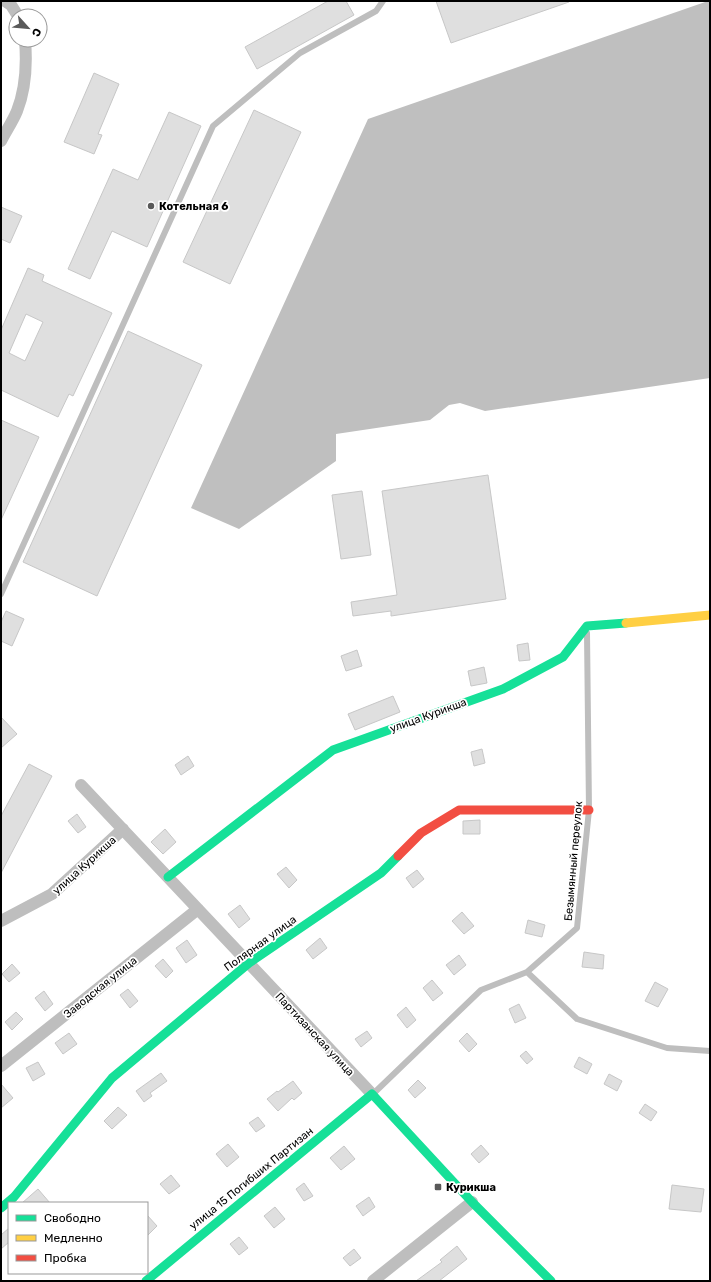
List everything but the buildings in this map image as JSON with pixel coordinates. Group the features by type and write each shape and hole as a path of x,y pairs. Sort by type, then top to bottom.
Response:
{"street":[{"path":"1,141 17,112 24,85 27,59 26,48"},
{"path":"587,626 710,616"},
{"name":"улица Курикша","path":"168,877 333,750 503,689 563,657 587,626"},
{"name":"Партизанская улица","path":"81,785 472,1202 551,1281"},
{"name":"Полярная улица","path":"8,1202 14,1197 112,1078 249,963 381,873 421,833 459,810 590,810"},
{"name":"улица Курикша","path":"1,921 52,894 123,829"},
{"name":"Заводская улица","path":"1,1066 198,909"},
{"name":"улица 15 Погибших Партизан","path":"146,1281 372,1094"},
{"path":"373,1281 472,1202"}],"lane":[{"path":"1,594 213,126 300,53 376,11 383,1"},
{"name":"Безымянный переулок","path":"372,1094 482,990 528,972 577,928 590,810 587,626"},
{"path":"528,972 577,1019 668,1048 710,1051"}],"shaded area":[{"path":"710,1 710,378 485,411 460,403 449,405 430,420 336,434 336,461 239,529 191,508 368,119"}],"traffic: fast":[{"path":"168,877 333,750 503,689 563,657 587,626 626,623"},
{"path":"8,1202 14,1197 112,1078 249,963 381,873 398,856"},
{"path":"146,1281 372,1094 472,1202 551,1281"},
{"path":"1,1208 8,1202"}],"traffic: slow":[{"path":"626,623 710,615"}],"traffic: jam":[{"path":"398,856 421,833 459,810 589,810"}],"place":[{"name":"Котельная 6","path":"151,206"},
{"name":"Курикша","path":"438,1187"}]}
